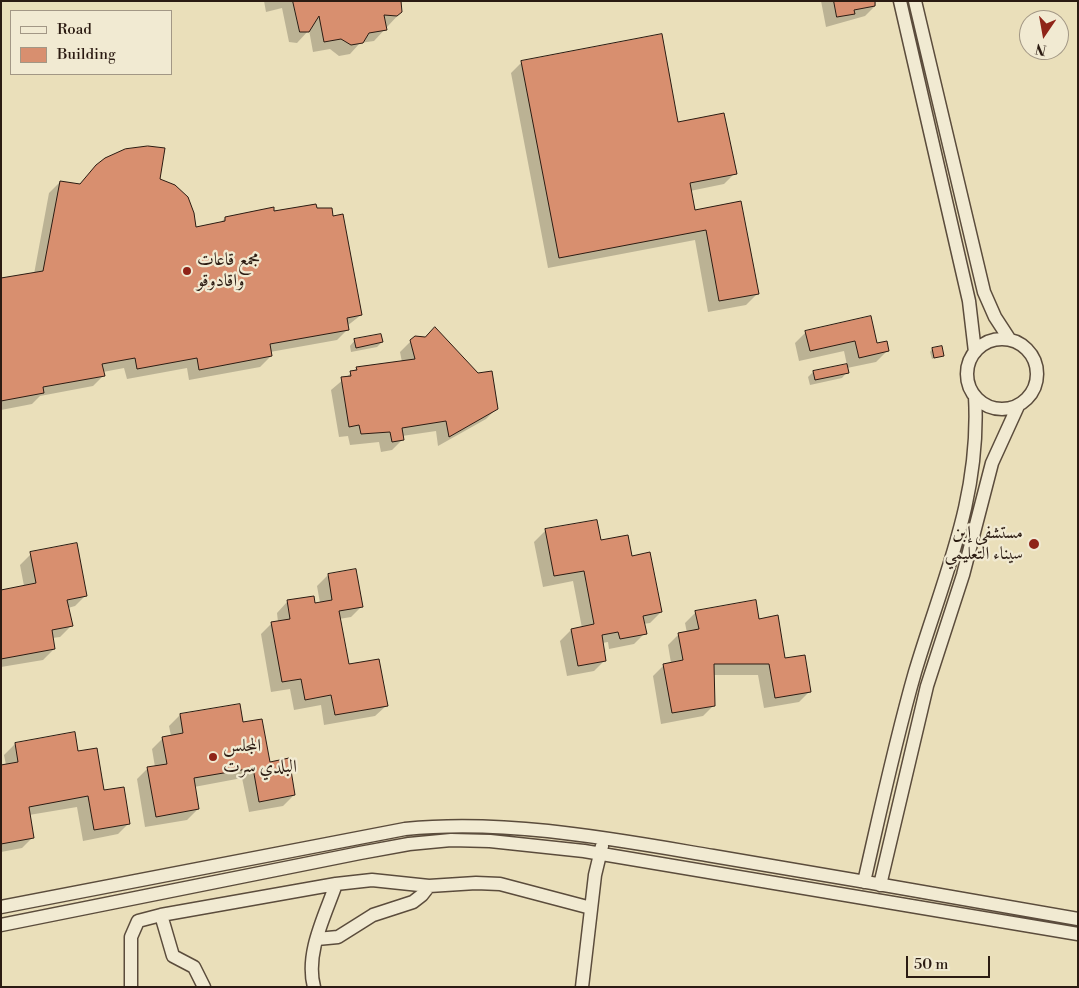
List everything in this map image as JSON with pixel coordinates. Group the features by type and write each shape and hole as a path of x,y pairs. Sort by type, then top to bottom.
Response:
{"street":[{"path":"900,1 969,301 975,352"},
{"path":"916,1 984,292 994,317 1010,340"},
{"path":"864,882 903,716 970,493 976,435 975,396 967,377 969,363 975,352 994,340 1018,342 1030,352 1037,366 1034,390 1025,402 1018,406 995,409 987,406 975,396"},
{"path":"880,885 927,686 963,575 992,463 1018,406"},
{"path":"1,907 406,829 450,825 602,838 1078,919"},
{"path":"582,836 584,851 595,875"},
{"path":"582,987 595,875 601,853 602,838"},
{"path":"1,925 410,844 452,840 490,841 601,853 1078,934"},
{"path":"131,987 131,937 134,926 138,921 336,884 372,880 429,886 476,883 500,884 591,908"},
{"path":"314,987 312,962 317,939 336,884"},
{"path":"317,939 338,936 373,915 413,902 429,886"},
{"path":"162,915 173,956 194,967 204,987"}],"building":[{"path":"293,1 401,1 402,12 397,16 384,15 387,30 369,33 363,43 351,45 341,39 324,42 319,16 309,32 300,32"},
{"path":"834,1 875,1 875,6 854,10 855,14 837,17"},
{"path":"662,34 678,122 724,113 737,174 690,183 695,210 741,201 759,294 719,301 706,230 559,258 521,61"},
{"path":"148,146 165,148 160,179 175,185 188,197 194,213 196,227 225,221 225,217 274,207 274,211 316,204 317,208 332,208 333,216 343,214 362,315 347,318 349,330 270,344 272,356 199,370 197,358 137,369 135,358 102,364 105,376 43,387 44,393 1,401 1,278 43,271 60,181 80,184 96,165 105,158 125,149"},
{"path":"871,316 877,343 887,341 889,351 859,358 855,341 810,351 805,331"},
{"path":"435,327 478,373 492,371 498,409 449,437 446,421 402,428 404,440 392,442 390,432 361,434 359,425 349,427 341,377 351,376 350,371 357,370 356,367 415,359 410,340 415,336 425,337"},
{"path":"381,334 383,342 356,348 354,339"},
{"path":"942,346 944,356 934,358 932,348"},
{"path":"847,364 849,373 815,380 813,371"},
{"path":"597,520 601,540 628,535 632,556 650,552 662,612 643,616 647,634 620,639 618,632 602,635 606,661 578,666 571,629 594,624 584,571 554,576 545,529"},
{"path":"77,543 87,596 67,600 73,626 52,630 55,649 1,659 1,590 36,583 30,552"},
{"path":"356,569 363,607 339,611 349,664 379,659 388,706 335,715 331,695 305,700 301,679 282,682 271,622 290,619 287,600 314,596 315,603 332,600 328,574"},
{"path":"756,600 759,619 778,615 785,658 805,655 811,692 775,698 769,664 714,664 715,706 672,713 663,664 683,660 678,633 699,629 695,611"},
{"path":"240,704 243,722 262,719 270,762 289,758 295,795 259,802 253,768 194,778 199,809 156,817 147,767 167,764 162,737 183,733 180,714"},
{"path":"75,732 78,751 97,748 104,790 124,787 130,824 94,830 88,796 29,807 34,838 1,844 1,765 18,762 15,743"}],"place":[{"name":"مجمع قاعات واقادوقو","path":"187,271"},
{"name":"مستشفى إبن سيناء التعليمي","path":"1034,544"},
{"name":"المجلس البلدي سرت","path":"213,757"}]}
